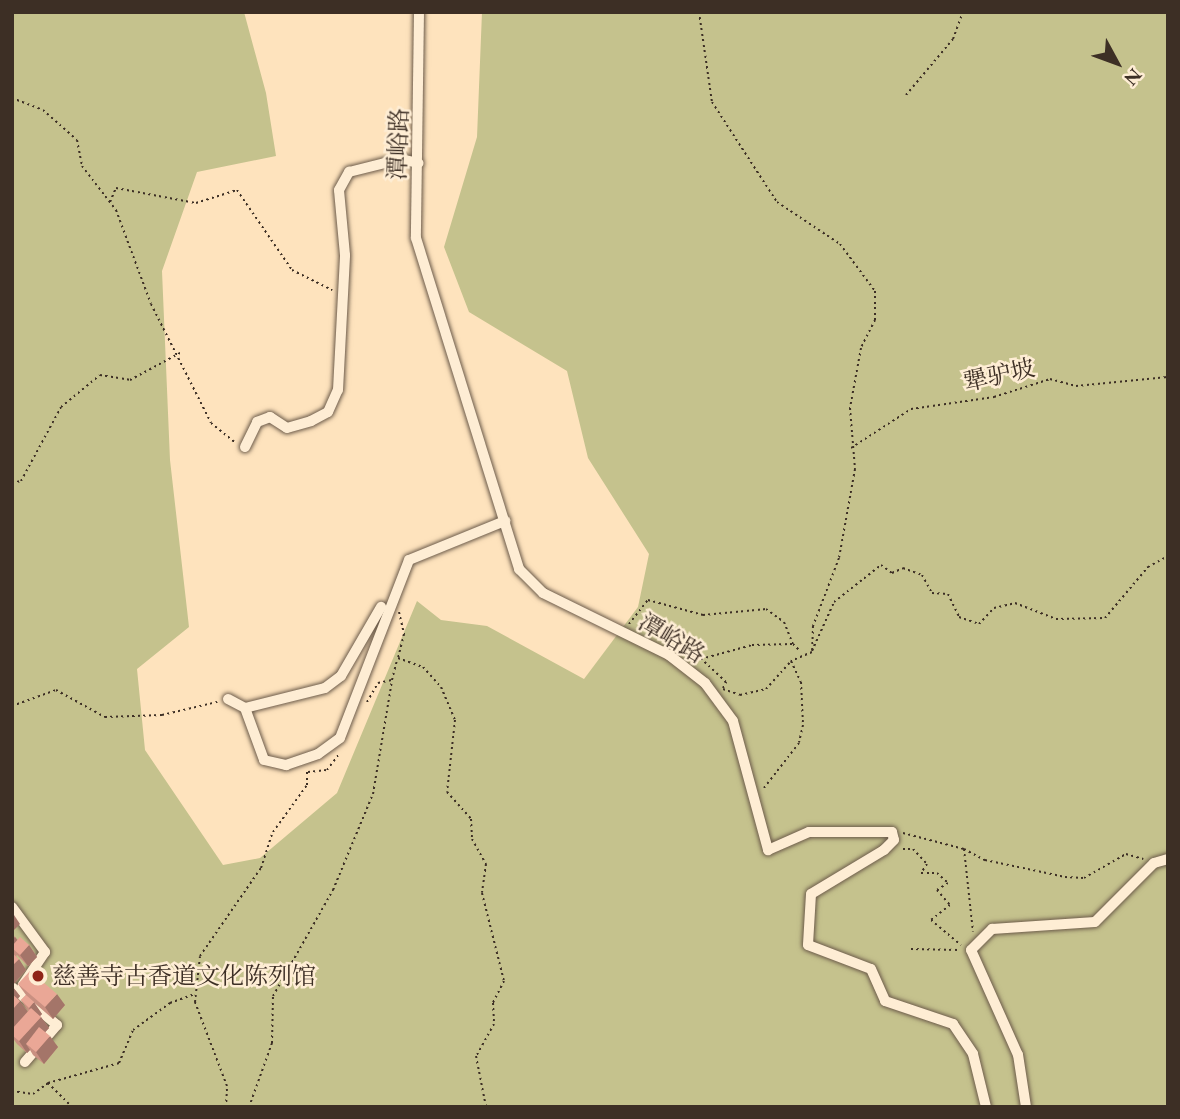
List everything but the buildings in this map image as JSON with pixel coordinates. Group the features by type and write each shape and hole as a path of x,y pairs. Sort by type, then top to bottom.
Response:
{"street":[{"name":"潭峪路","path":"419,12 416,238 519,569 543,593 668,655 705,683 733,721 768,849 809,832 891,837"},
{"path":"245,447 257,422 270,417 287,428 328,412 338,390 339,190 349,172 401,159 419,163"},
{"path":"245,708 264,760 307,761 340,738 389,601 409,560 505,521"},
{"path":"228,699 245,708 325,688 341,676 389,601"},
{"path":"891,837 811,894 807,945 871,970 885,1001 953,1024 973,1054 986,1107"},
{"path":"1026,1107 1018,1055 971,950 992,929 1095,922 1154,863 1168,859"},
{"path":"12,907 45,952 16,989 57,1025 25,1062"}],"path":[{"path":"699,12 712,102 777,202 840,244 875,290 875,320 861,348 850,408 850,449 855,468 839,558 813,626 811,652"},
{"path":"906,95 953,39 963,12"},
{"path":"12,99 50,114 77,140 82,166 110,204 135,249 151,304 181,353 216,430 245,447"},
{"path":"110,204 116,188 196,203 237,190 292,270 323,290 340,290"},
{"path":"12,483 21,481 61,407 100,375 130,380 181,353"},
{"name":"犟驴坡","path":"850,449 911,410 994,397 1050,379 1076,386 1168,377"},
{"path":"705,683 740,695 766,689 801,652 811,652 819,648 834,602 881,565 891,573 903,568 922,575 932,593 948,594 959,617 979,624 994,608 1015,603 1056,619 1105,618 1148,567 1168,556"},
{"path":"622,632 648,600 664,600 703,615 766,609 784,622 793,644 801,652"},
{"path":"12,601 12,606"},
{"path":"389,601 401,614 398,658 423,667 440,687 454,720 447,792 471,819 472,839 486,864 482,893 503,981 493,1003 494,1024 476,1056 486,1107"},
{"path":"722,689 726,682 701,659 752,645 793,644"},
{"path":"754,801 799,743 801,682 790,661"},
{"path":"249,1107 272,1043 273,996 333,890 373,794 392,680"},
{"path":"12,706 56,691 105,717 162,715 228,699"},
{"path":"226,1107 227,1086 197,993 200,956 307,785 307,761"},
{"path":"891,837 928,834 985,860 1065,877 1084,878 1126,853 1154,863"},
{"path":"891,837 912,849 926,864 921,873 937,873 948,883 937,890 950,905 931,920 933,928 971,950"},
{"path":"964,849 971,950"},
{"path":"911,949 971,950"},
{"path":"12,1091 33,1094 48,1083 119,1063 133,1031 170,1003 197,993"},
{"path":"48,1083 72,1107"}],"shaded area":[{"path":"12,12 244,12 266,93 276,156 197,172 162,271 170,460 189,627 137,669 145,750 223,865 260,858 337,793 417,601 441,620 487,626 584,679 638,607 649,554 588,458 567,371 469,312 444,247 477,137 482,12 1168,12 1168,1107 12,1107"}],"place":[{"name":"慈善寺古香道文化陈列馆","path":"38,976"}]}
